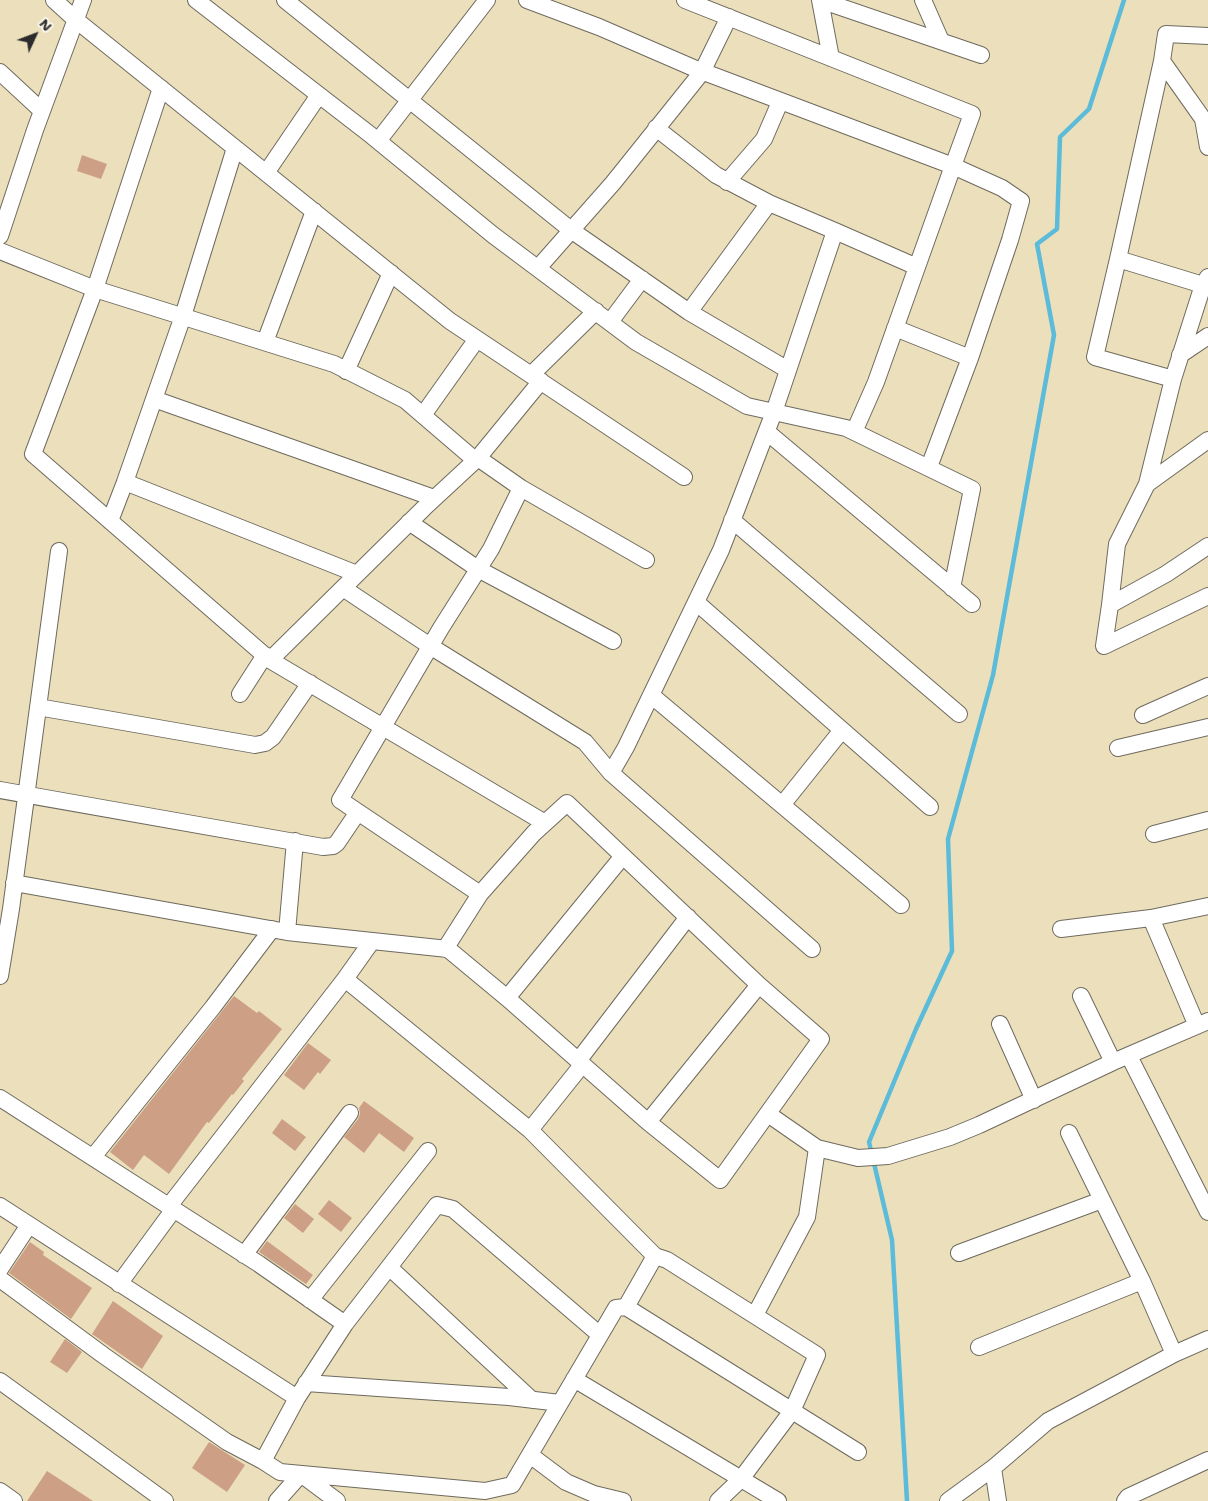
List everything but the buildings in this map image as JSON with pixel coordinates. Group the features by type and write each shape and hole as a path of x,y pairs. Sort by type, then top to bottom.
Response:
{"street":[{"path":"54,0 76,20 450,321 684,477"},
{"path":"0,236 42,111 83,0"},
{"path":"196,0 378,141 493,235 636,342 747,406 846,428 930,467 972,489 952,588"},
{"path":"284,0 571,230 689,312 788,370"},
{"path":"378,141 487,0"},
{"path":"527,0 599,27 702,72 953,166 1002,188 1021,201 1010,240 970,358 930,467"},
{"path":"685,0 972,114 876,382 854,432"},
{"path":"831,58 820,0 981,55"},
{"path":"923,0 940,41"},
{"path":"538,268 613,183 702,72 729,17"},
{"path":"1173,378 1095,357 1162,61 1166,34 1208,36"},
{"path":"1162,61 1203,119 1208,147"},
{"path":"0,72 42,111"},
{"path":"161,88 95,289 33,454 268,657 544,823"},
{"path":"266,173 319,95"},
{"path":"727,182 764,139 780,102"},
{"path":"656,128 727,182 769,203 917,267"},
{"path":"110,521 183,316 235,148"},
{"path":"689,312 769,203"},
{"path":"265,342 314,211"},
{"path":"611,773 626,747 721,550 767,432 835,231"},
{"path":"0,250 95,289 334,364 405,400 477,459 521,488 646,560"},
{"path":"1118,259 1206,281 1173,378 1147,484 1117,544 1104,646 1208,596"},
{"path":"346,370 391,273"},
{"path":"610,322 642,279"},
{"path":"240,694 268,657 477,459 536,378 596,311"},
{"path":"895,328 970,358"},
{"path":"1180,354 1208,336"},
{"path":"422,415 477,339"},
{"path":"154,399 434,498"},
{"path":"767,432 972,604"},
{"path":"1147,484 1208,440"},
{"path":"125,482 357,574"},
{"path":"480,894 340,800 430,646 491,549 521,488"},
{"path":"732,520 959,714"},
{"path":"410,522 478,569 612,641"},
{"path":"1110,605 1166,574 1208,546"},
{"path":"0,976 59,551"},
{"path":"343,588 430,646 585,742 611,773 812,949"},
{"path":"696,602 930,807"},
{"path":"38,707 255,745 265,743 272,737 310,684"},
{"path":"1143,715 1208,686"},
{"path":"651,695 902,905"},
{"path":"1118,748 1208,727"},
{"path":"782,805 842,730"},
{"path":"0,790 323,847 333,846 340,840 358,812"},
{"path":"14,883 280,930 448,950 507,998 648,1122 720,1180 821,1039 759,985 567,803 544,823 480,894 445,949"},
{"path":"1154,834 1208,820"},
{"path":"93,1157 213,1008 280,930 295,842"},
{"path":"507,998 623,856"},
{"path":"1060,929 1151,918 1208,906"},
{"path":"530,1130 688,917"},
{"path":"768,1114 817,1148 858,1158 888,1156 950,1137 1113,1062 1203,1024 1151,918"},
{"path":"119,1284 172,1208 372,941"},
{"path":"345,979 530,1130 654,1256 667,1260 817,1355 792,1411 741,1479 718,1501"},
{"path":"648,1122 759,985"},
{"path":"1081,996 1113,1062"},
{"path":"1000,1024 1034,1100"},
{"path":"1129,1056 1208,1212"},
{"path":"0,1098 244,1255 345,1324"},
{"path":"244,1255 350,1113"},
{"path":"1069,1133 1142,1281 1174,1354"},
{"path":"755,1315 807,1217 817,1148"},
{"path":"310,1300 428,1151"},
{"path":"959,1253 1102,1200"},
{"path":"263,1461 297,1398 345,1324 437,1205 453,1209 600,1334"},
{"path":"0,1206 297,1398"},
{"path":"0,1269 29,1225"},
{"path":"626,1307 654,1256"},
{"path":"389,1267 532,1400"},
{"path":"0,1279 103,1355 227,1442 280,1472 468,1495 512,1485 616,1308 626,1307 858,1452"},
{"path":"979,1347 1142,1281"},
{"path":"948,1501 993,1468 1048,1421 1174,1354 1208,1339"},
{"path":"574,1379 778,1501"},
{"path":"0,1381 165,1501"},
{"path":"306,1383 560,1403"},
{"path":"530,1455 566,1482 594,1494 623,1501"},
{"path":"1125,1501 1128,1497 1207,1463"},
{"path":"993,1468 998,1501"},
{"path":"277,1501 300,1474"},
{"path":"300,1474 337,1501"},
{"path":"0,1491 14,1501"}],"waterway":[{"path":"907,1501 892,1240 869,1142 916,1029 952,951 948,839 993,675 1054,335 1037,244 1057,229 1060,137 1089,109 1124,0"}]}
